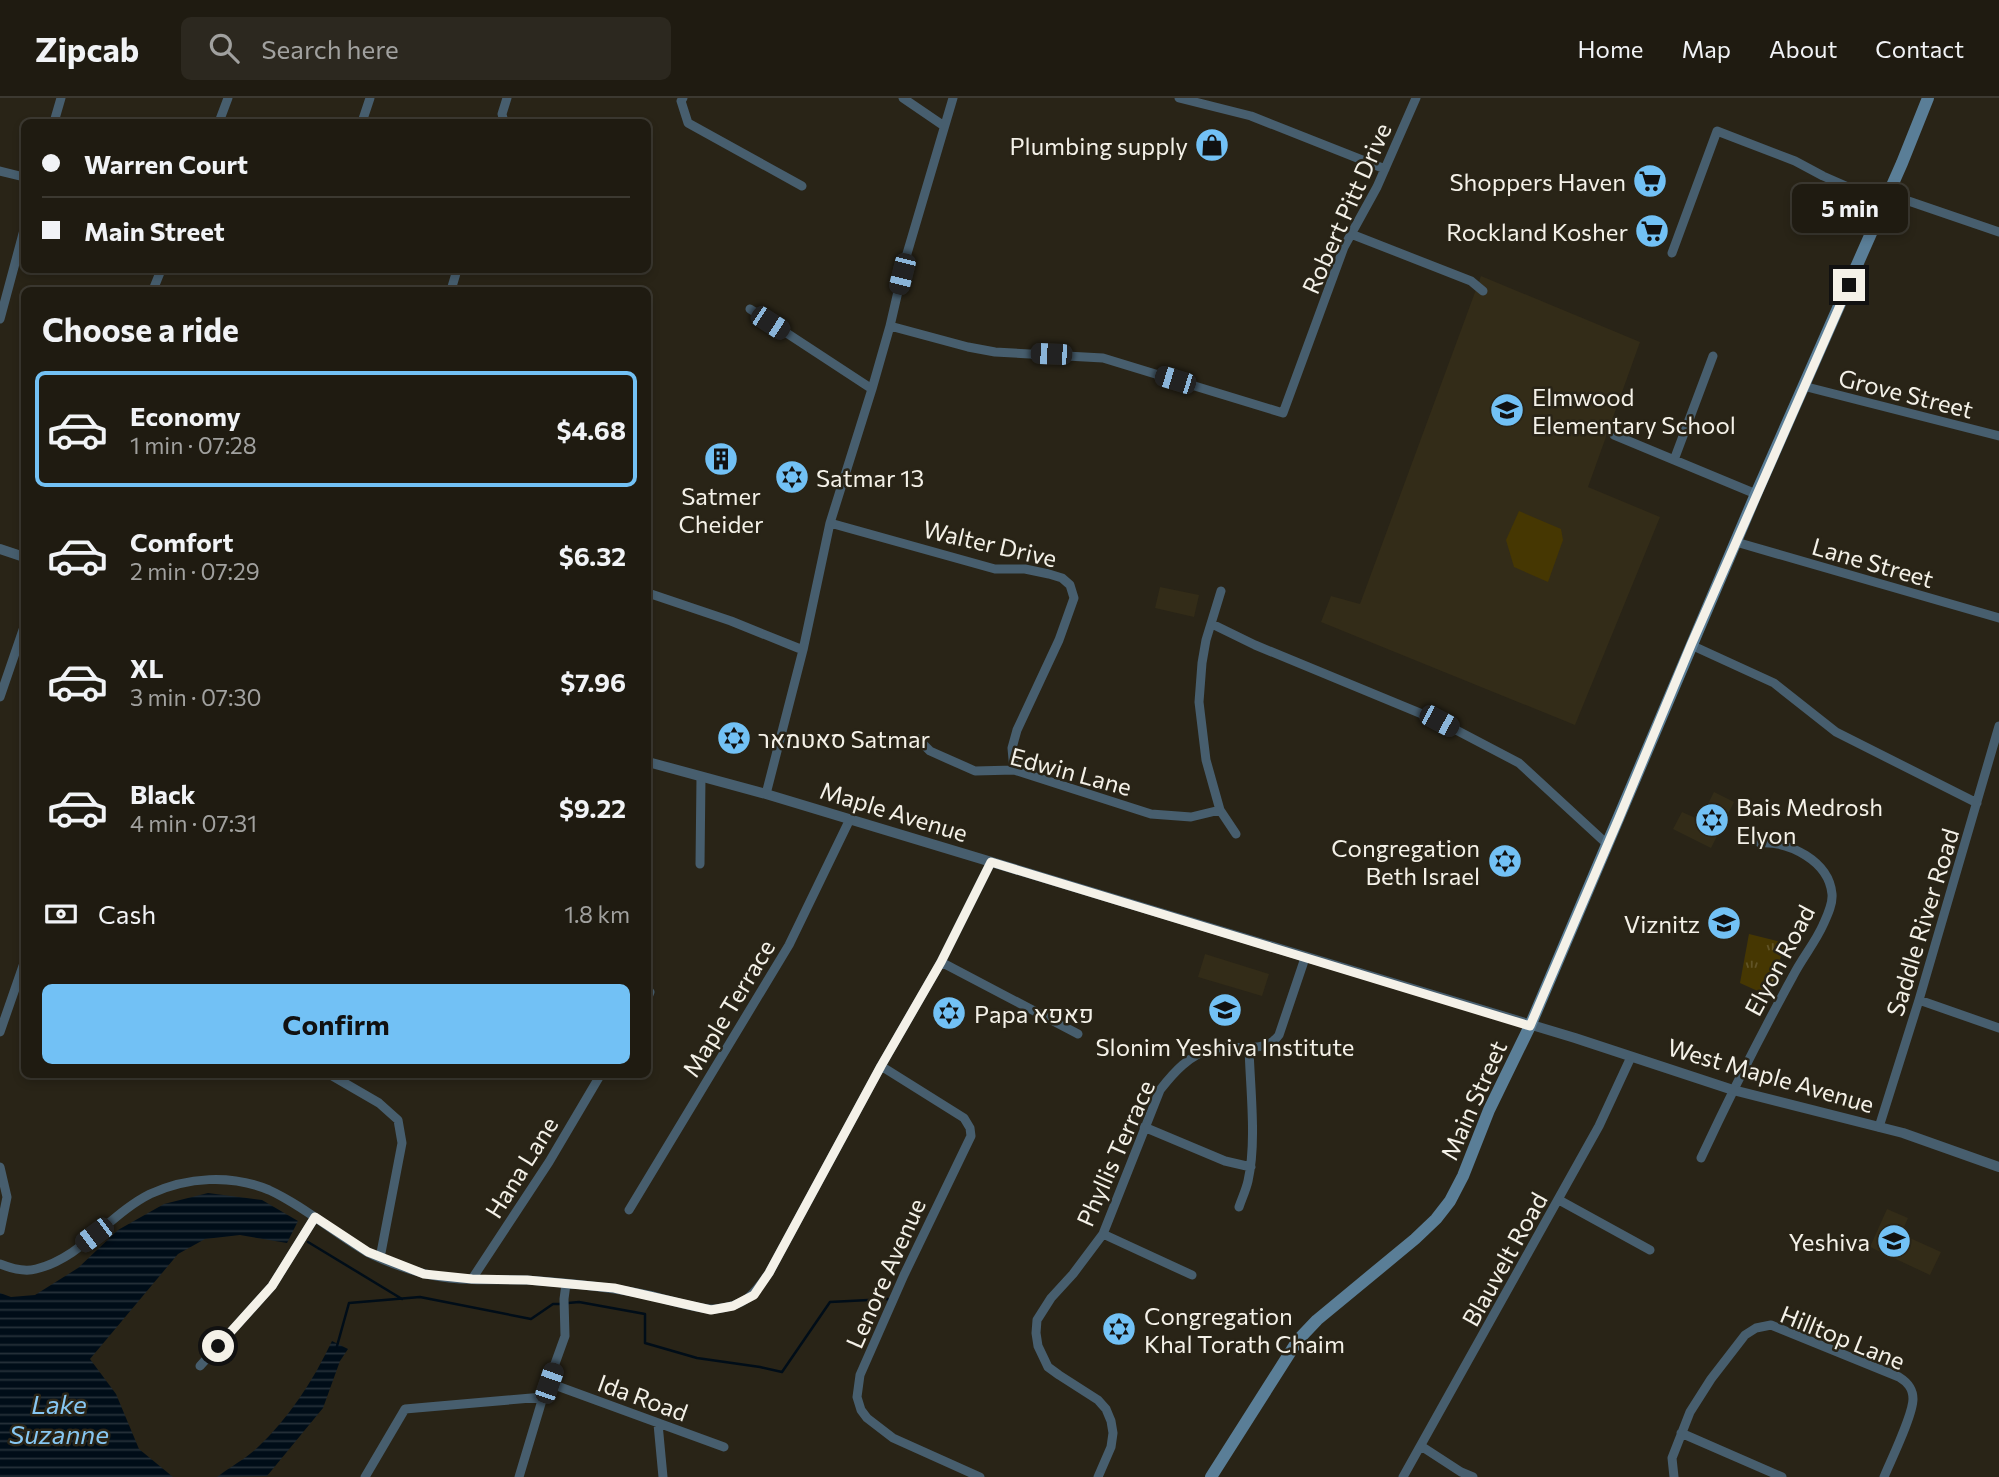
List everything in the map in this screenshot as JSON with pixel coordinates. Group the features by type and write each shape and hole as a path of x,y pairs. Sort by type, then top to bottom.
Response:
{"main road":[{"name":"Main Street","path":"1211,1477 1298,1340 1317,1320 1415,1239 1436,1219 1450,1200 1489,1110 1530,1026 1691,645 1840,308 1928,98"}],"street":[{"path":"55,119 61,98"},
{"path":"220,119 228,98"},
{"path":"363,119 370,98"},
{"path":"503,119 502,114 508,98"},
{"path":"683,98 681,101 688,123 802,187"},
{"path":"903,98 944,126"},
{"path":"766,794 803,650 830,523 890,326 906,257 953,98"},
{"path":"1179,98 1251,116 1385,169"},
{"name":"Robert Pitt Drive","path":"890,326 995,352 1103,358 1283,413 1343,250 1385,169 1416,98"},
{"path":"1672,253 1717,131 1795,160 1823,176 1871,197 1888,194 1999,232"},
{"path":"0,171 21,176"},
{"path":"1351,234 1471,281 1483,291"},
{"path":"0,319 21,241"},
{"path":"750,309 872,388"},
{"path":"1674,460 1713,356"},
{"name":"Grove Street","path":"1804,386 1999,436"},
{"path":"1614,435 1756,494"},
{"name":"Walter Drive","path":"830,523 995,569 1025,569 1055,576 1070,585 1074,598 1059,640 1017,730 1012,748 1014,770"},
{"name":"Lane Street","path":"1736,542 1999,618"},
{"path":"0,549 21,556"},
{"path":"1221,591 1206,640 1199,702 1206,760 1220,810 1236,834"},
{"path":"651,594 732,621 803,650"},
{"path":"1212,624 1255,645 1439,721 1519,763 1607,844"},
{"path":"0,697 21,636"},
{"path":"1691,645 1774,683 1836,732 1977,803"},
{"name":"Saddle River Road","path":"1879,1127 1999,726"},
{"name":"Edwin Lane","path":"918,739 930,751 975,771 1014,770 1151,814 1191,817 1220,810"},
{"name":"Maple Avenue","path":"651,763 850,819 1530,1026"},
{"path":"700,864 701,777"},
{"name":"Maple Terrace","path":"629,1210 789,945 850,819"},
{"name":"Elyon Road","path":"1701,1158 1794,973 1822,927 1832,895 1821,870 1814,862 1787,846 1774,842 1760,843"},
{"path":"0,1264 10,1268 34,1270 65,1256 150,1194 182,1182 211,1179 240,1182 268,1190 368,1252 424,1274 614,1288 711,1310 733,1306 754,1295 769,1273 881,1066 941,962 991,862"},
{"name":"Phyllis Terrace","path":"1098,1477 1111,1447 1113,1433 1106,1409 1098,1400 1048,1367 1038,1346 1037,1320 1051,1298 1104,1234 1160,1090 1187,1061 1211,1049 1270,1045 1279,1035 1306,958"},
{"path":"941,962 1078,1034"},
{"path":"0,1032 3,1016 21,971"},
{"path":"1919,1000 1999,1028"},
{"name":"West Maple Avenue","path":"1530,1026 1733,1090 1879,1127 1999,1167"},
{"path":"1239,1207 1251,1167 1249,1047"},
{"name":"Blauvelt Road","path":"1403,1477 1559,1200 1599,1126 1631,1057"},
{"name":"Lenore Avenue","path":"881,1066 964,1118 971,1136 904,1275 860,1375 857,1397 861,1410 877,1428 893,1438 980,1477"},
{"path":"336,1078 379,1103 398,1120 402,1143 380,1258"},
{"name":"Hana Lane","path":"472,1279 549,1162 599,1078"},
{"path":"1144,1127 1224,1161 1251,1167"},
{"path":"0,1167 7,1197 0,1231"},
{"path":"1559,1200 1650,1250"},
{"path":"200,1366 272,1286 315,1217"},
{"path":"1104,1234 1192,1275"},
{"path":"519,1477 565,1336 566,1284"},
{"name":"Hilltop Lane","path":"1674,1477 1672,1458 1681,1433 1690,1412 1711,1379 1745,1335 1756,1328 1771,1325 1909,1383 1913,1397 1911,1410 1884,1477"},
{"name":"Ida Road","path":"549,1383 724,1447"},
{"path":"365,1477 405,1409 543,1397"},
{"path":"658,1424 663,1477"},
{"path":"1681,1433 1783,1477"},
{"path":"1421,1446 1473,1477"}],"shaded area":[{"path":"1481,276 1640,342 1588,487 1660,517 1575,725 1321,622 1331,596 1360,604"},
{"path":"1160,587 1199,595 1194,617 1155,608"},
{"path":"1714,792 1734,802 1711,848 1673,829 1682,812 1700,820"},
{"path":"1205,954 1269,974 1262,996 1198,977"},
{"name":"Yeshiva","path":"1887,1209 1908,1218 1901,1234 1941,1252 1930,1275 1870,1247"}],"green space":[{"path":"1519,511 1561,529 1563,540 1548,582 1514,567 1506,540"},
{"path":"1749,934 1785,943 1769,996 1740,983"}],"water":[{"name":"Lake Suzanne","path":"208,1193 262,1200 298,1221 287,1243 240,1235 205,1239 178,1254 90,1359 116,1394 139,1449 173,1477 0,1477 0,1293 11,1297 35,1295 78,1268 118,1230 164,1204"},
{"path":"332,1341 348,1349 340,1361 323,1408 267,1476 217,1477 252,1452 280,1424 308,1385"}],"waterway":[{"path":"308,1242 402,1299"},
{"path":"337,1346 349,1303 420,1297 531,1319 553,1304 561,1304"},
{"path":"568,1303 579,1302 645,1314 645,1343 697,1358 782,1372 830,1302 888,1299"}],"place":[{"name":"Plumbing supply","path":"1212,145"},
{"name":"Shoppers Haven","path":"1650,181"},
{"name":"Rockland Kosher","path":"1652,231"},
{"name":"Elmwood Elementary School","path":"1507,410"},
{"name":"Satmer Cheider","path":"721,459"},
{"name":"Satmar 13","path":"792,477"},
{"name":"סאטמאר Satmar","path":"734,738"},
{"name":"Bais Medrosh Elyon","path":"1712,820"},
{"name":"Congregation Beth Israel","path":"1505,861"},
{"name":"Viznitz","path":"1724,923"},
{"name":"Slonim Yeshiva Institute","path":"1225,1010"},
{"name":"Papa פאפא","path":"949,1013"},
{"name":"Yeshiva","path":"1894,1241"},
{"name":"Congregation Khal Torath Chaim","path":"1119,1329"}],"route":[{"path":"218,1346 272,1286 315,1217 368,1252 424,1274 614,1288 711,1310 733,1306 754,1295 769,1273 881,1066 941,962 991,862 1530,1026 1756,494 1849,285"}]}
